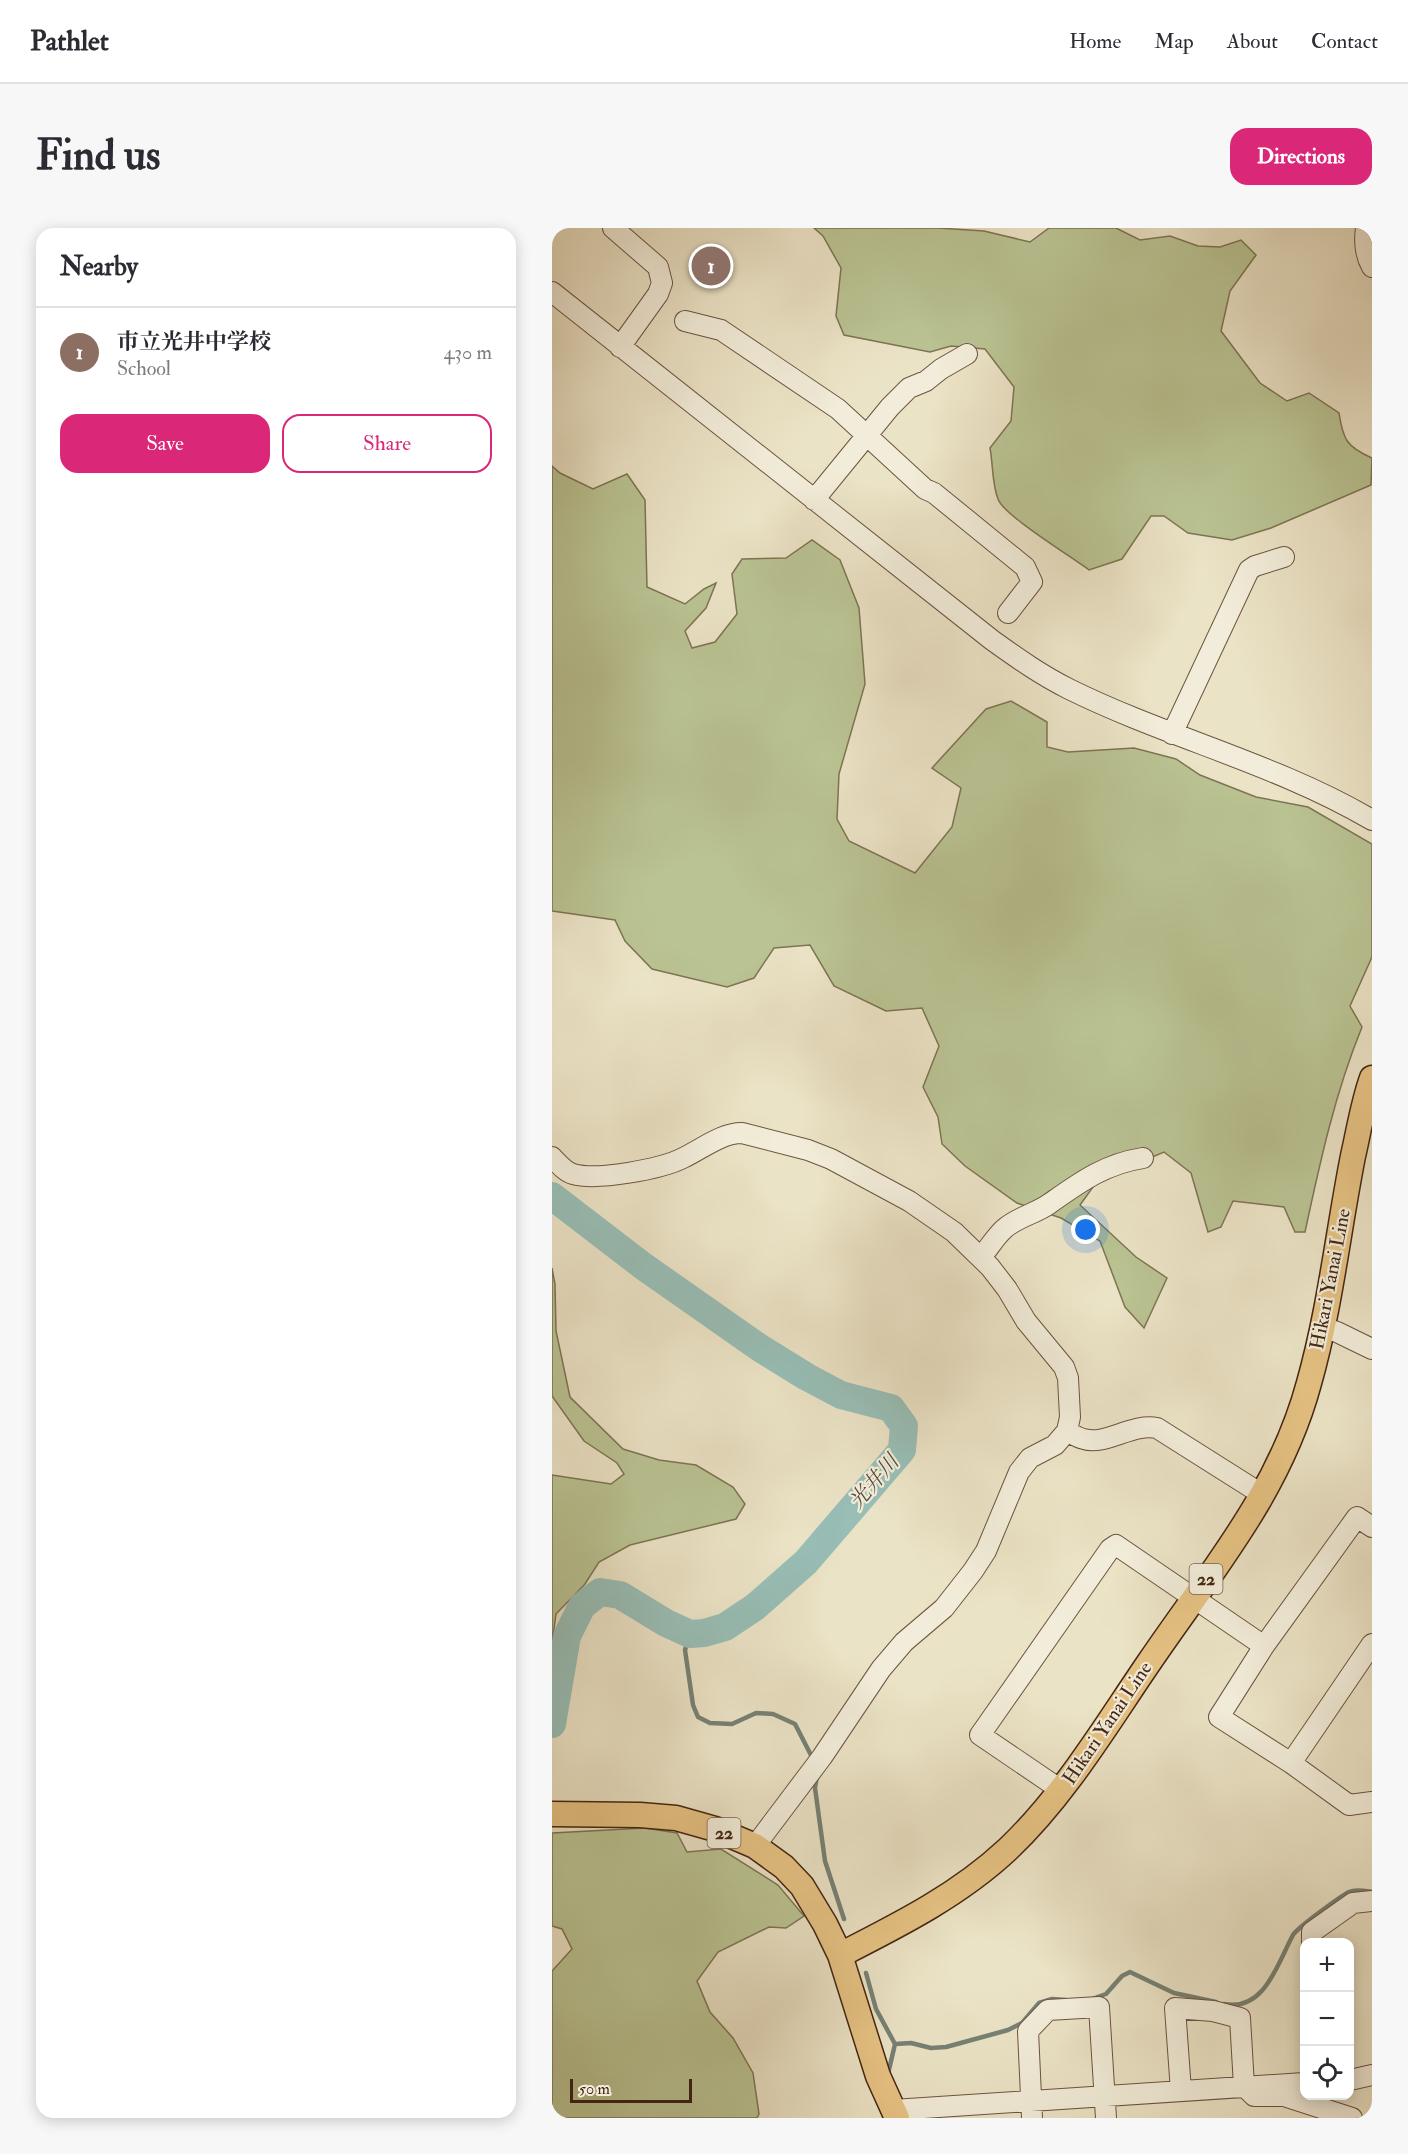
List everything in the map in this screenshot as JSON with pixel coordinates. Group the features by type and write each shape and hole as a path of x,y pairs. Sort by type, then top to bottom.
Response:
{"main road":[{"name":"Hikari Yanai Line","path":"840,1955 927,1910 1007,1850 1061,1790 1250,1518 1275,1475 1293,1434 1309,1384 1322,1327 1348,1179 1372,1078"},
{"name":"22","path":"552,1814 640,1815 676,1818 715,1829 755,1846 784,1867 802,1886 825,1924 840,1955"},
{"path":"840,1955 878,2076 895,2114"}],"street":[{"path":"613,228 658,267 662,283 658,294 620,347"},
{"path":"1366,228 1364,241 1367,259 1372,267"},
{"path":"552,292 1030,668 1077,693 1172,734 1317,790 1372,820"},
{"path":"685,321 721,330 838,409 925,489 934,493 1025,567 1032,582 1008,614"},
{"path":"814,500 890,407 909,388 926,381 967,354"},
{"path":"1172,734 1249,570 1284,557"},
{"path":"552,1157 572,1174 587,1176 655,1169 682,1159 731,1133 742,1133 808,1150 831,1159 909,1201 954,1232 981,1257 1007,1289 1026,1321 1064,1367 1068,1378 1070,1417 1067,1431 1055,1444 1030,1458 1019,1472 986,1551 973,1571 944,1608 904,1642 881,1670 755,1846"},
{"path":"981,1257 1004,1229 1048,1205 1081,1181 1105,1168 1143,1158"},
{"path":"1322,1327 1372,1349"},
{"path":"1067,1431 1086,1440 1111,1437 1131,1429 1148,1426 1157,1428 1263,1495"},
{"path":"1372,1527 1357,1516 1264,1646 1219,1717 1291,1763 1349,1805 1372,1802"},
{"path":"1061,1790 980,1735 1110,1548 1116,1545 1264,1646"},
{"path":"1291,1763 1372,1644"},
{"path":"1312,1938 1312,1932 1353,1903 1372,1901"},
{"path":"1031,2109 1028,2031 1048,2010 1099,2007 1106,2118"},
{"path":"1181,2091 1175,2008 1213,2011 1240,2018 1244,2086 1254,2096 1284,2096 1352,2118"},
{"path":"1354,2079 1372,2075"},
{"path":"895,2114 1031,2109 1105,2095 1300,2083"}],"green space":[{"path":"814,228 938,228 984,231 1030,242 1049,228 1116,228 1140,240 1170,236 1198,246 1220,247 1241,240 1256,255 1230,291 1221,331 1260,383 1287,401 1309,393 1339,413 1342,430 1348,442 1372,458 1371,485 1271,528 1232,540 1188,533 1164,516 1151,516 1122,559 1089,570 1012,515 998,499 990,448 1011,421 1014,387 985,349 951,346 930,352 844,335 836,316 841,268 823,236"},
{"path":"552,466 560,473 593,489 627,474 645,500 647,587 685,604 716,583 706,608 685,631 692,648 715,642 737,614 732,574 742,559 786,558 812,540 840,560 859,608 865,684 839,774 837,819 849,841 915,873 952,827 961,788 932,768 986,709 1011,701 1047,722 1047,747 1068,752 1134,748 1176,759 1200,775 1256,797 1308,807 1372,844 1372,957 1350,1006 1362,1027 1336,1102 1305,1232 1295,1232 1284,1207 1233,1201 1221,1227 1208,1232 1191,1173 1164,1152 1098,1180 1080,1205 1136,1257 1167,1278 1144,1328 1125,1307 1100,1241 1061,1218 1017,1203 965,1166 942,1144 938,1117 923,1087 939,1046 922,1008 886,1011 834,986 810,945 774,948 754,978 727,987 652,969 625,941 615,920 552,911"},
{"path":"552,1268 555,1284 556,1331 570,1397 623,1449 659,1460 696,1465 733,1487 745,1504 736,1519 630,1545 599,1562 585,1584 556,1614 552,1644 552,1475 611,1484 624,1474 617,1463 584,1441 552,1396"},
{"path":"645,1828 677,1833 687,1852 721,1849 778,1885 804,1916 786,1928 769,1927 718,1952 697,1981 710,2012 733,2038 753,2073 759,2114 757,2118 552,2118 552,1971 572,1949 562,1929 552,1926 552,1833"}],"waterway":[{"name":"光井川","path":"552,1196 643,1266 760,1348 841,1395 891,1408 904,1426 902,1450 806,1562 755,1607 725,1627 690,1634 666,1623 620,1595 600,1592 582,1606 567,1636 552,1724"},
{"path":"690,1634 685,1650 693,1705 698,1717 710,1723 732,1724 756,1713 773,1714 795,1724 813,1759"},
{"path":"817,1776 815,1788 825,1861 844,1919"},
{"path":"1224,2004 1238,2004 1260,1993 1275,1971 1293,1935 1337,1899 1358,1890 1372,1892"},
{"path":"1092,1999 1106,1994 1122,1976 1130,1972 1174,1993 1216,2002"},
{"path":"866,1973 876,2009 895,2044 888,2074"},
{"path":"895,2044 911,2043 931,2048 946,2047 1008,2030 1022,2023 1039,2003 1052,1999 1066,2000"}],"place":[{"name":"市立光井中学校","path":"711,266"}]}
